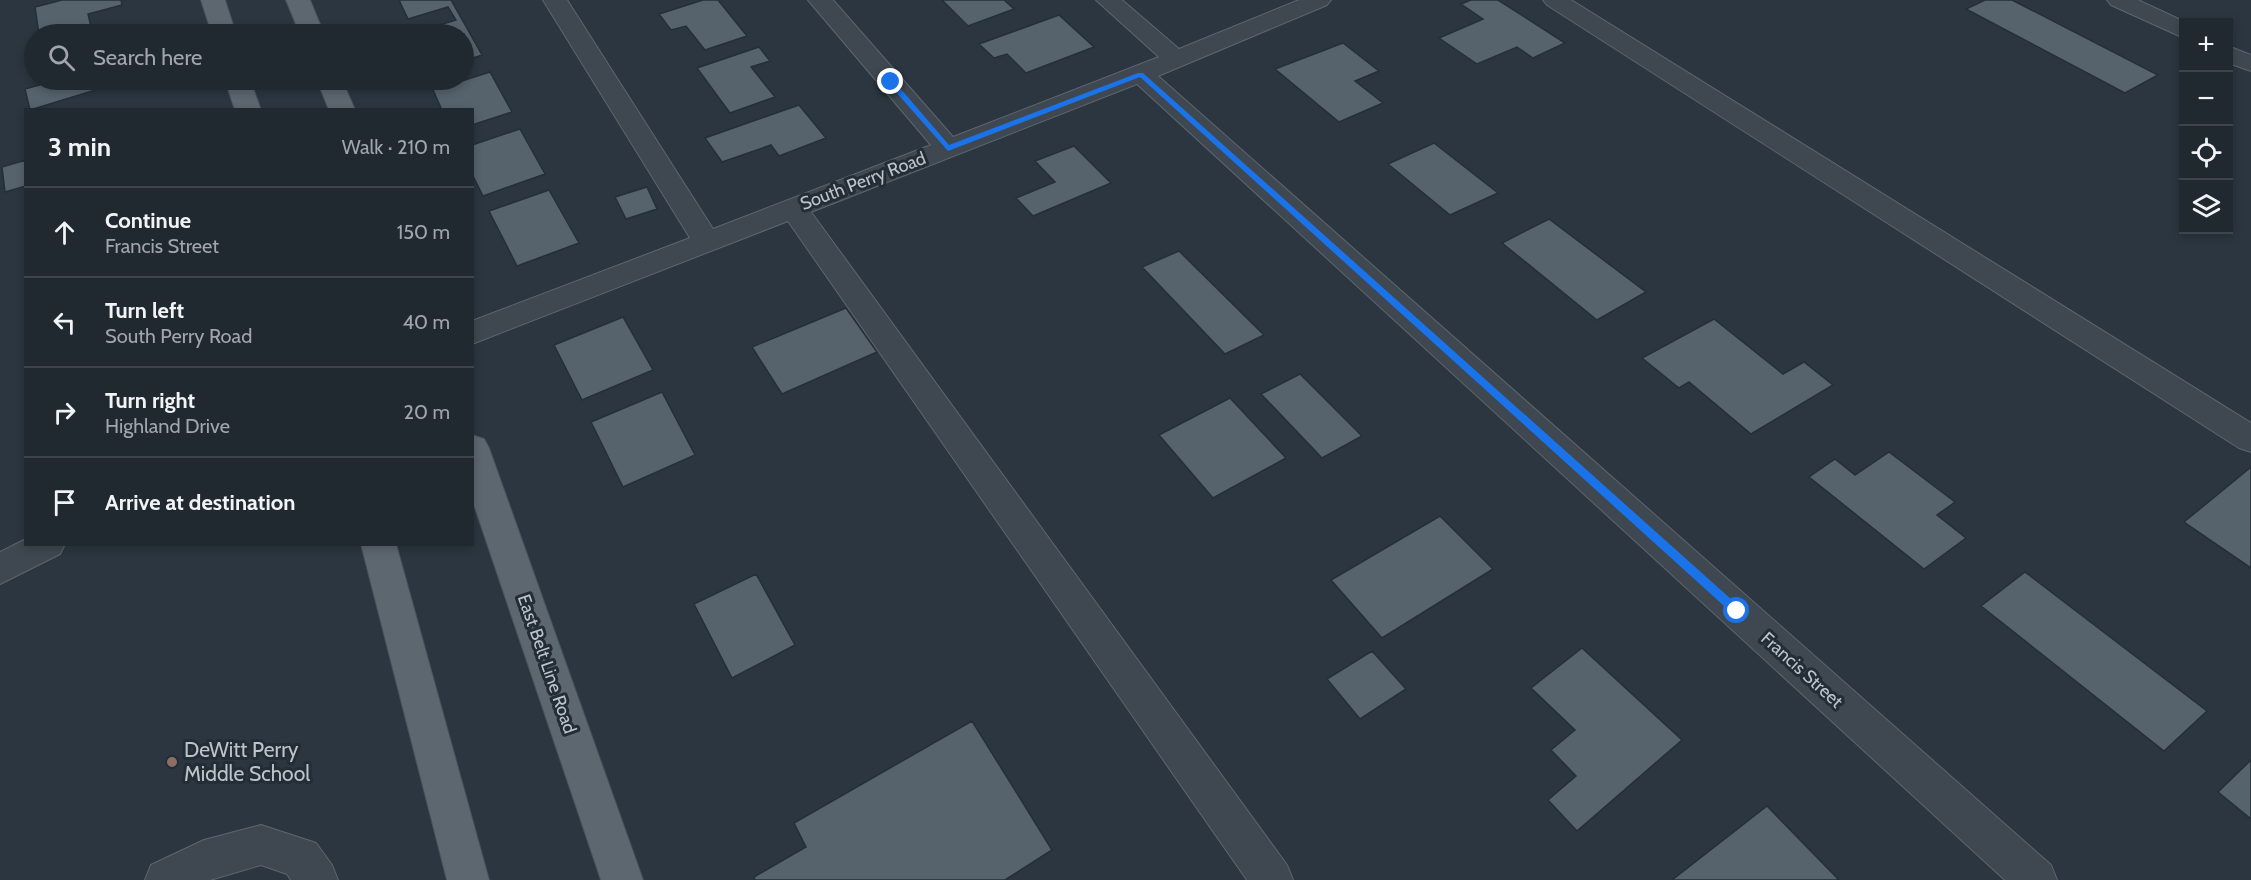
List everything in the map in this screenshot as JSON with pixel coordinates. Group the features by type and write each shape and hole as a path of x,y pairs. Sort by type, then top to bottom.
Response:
{"main road":[{"path":"213,0 221,24"},
{"path":"298,0 308,24"},
{"path":"241,90 247,108"},
{"path":"334,90 341,108"},
{"name":"East Belt Line Road","path":"474,454 622,880"},
{"path":"379,546 468,880"}],"street":[{"path":"555,0 706,241"},
{"path":"820,0 948,148"},
{"path":"1108,0 1176,59"},
{"name":"South Perry Road","path":"474,332 1141,74 1319,0"},
{"path":"1555,0 2251,439"},
{"path":"2119,0 2179,29"},
{"path":"2233,55 2251,64"},
{"name":"Francis Street","path":"1141,74 2036,880"},
{"path":"793,208 1272,880"},
{"path":"0,570 44,546"},
{"path":"166,880 204,861 261,845 302,858 317,880"}],"building":[{"path":"62,0 121,0 122,5 88,14 90,24 38,24 35,7"},
{"path":"399,0 451,0 465,24 443,24 456,20 448,7 408,19"},
{"path":"703,0 718,0 747,36 705,50 686,26 671,30 659,14"},
{"path":"942,0 1004,0 1014,9 968,26"},
{"path":"1471,0 1498,0 1565,43 1533,58 1517,47 1477,64 1439,38 1483,19 1461,4"},
{"path":"1985,0 2012,0 2158,75 2125,93 1966,9"},
{"path":"1059,15 1094,47 1026,73 1007,54 994,58 979,44"},
{"path":"474,41 482,55 474,58"},
{"path":"1343,43 1379,71 1355,81 1383,103 1339,122 1275,69"},
{"path":"759,47 770,61 751,67 775,97 730,113 697,68"},
{"path":"490,72 512,112 474,124 474,108 441,108 433,90 474,90 474,77"},
{"path":"25,90 96,90 37,108 30,108"},
{"path":"799,105 826,138 779,156 771,145 722,162 705,138"},
{"path":"520,129 545,174 483,196 474,178 474,144"},
{"path":"1434,143 1498,193 1450,215 1388,164"},
{"path":"1074,146 1111,183 1033,216 1016,198 1055,182 1035,161"},
{"path":"24,161 24,187 5,192 2,167"},
{"path":"647,187 657,209 626,219 615,197"},
{"path":"549,190 579,243 517,266 489,211"},
{"path":"1549,219 1646,292 1597,320 1502,243"},
{"path":"1179,251 1264,335 1225,354 1142,267"},
{"path":"846,308 877,352 782,394 752,347"},
{"path":"623,317 653,370 582,400 554,345"},
{"path":"1714,319 1783,374 1804,362 1833,385 1751,434 1689,382 1679,388 1642,358"},
{"path":"1300,374 1362,436 1322,458 1261,394"},
{"path":"662,392 695,455 623,487 591,422"},
{"path":"1230,398 1286,458 1213,498 1159,435"},
{"path":"1889,452 1955,502 1937,515 1966,538 1924,569 1809,477 1835,459 1855,475"},
{"path":"2251,467 2251,568 2184,522"},
{"path":"1440,516 1493,569 1382,638 1331,580"},
{"path":"2025,572 2207,711 2164,751 1981,606"},
{"path":"756,574 795,645 732,678 694,604"},
{"path":"1582,648 1682,740 1577,831 1548,800 1576,776 1551,750 1575,730 1531,688"},
{"path":"1372,651 1406,689 1360,719 1327,679"},
{"path":"972,721 1052,850 1005,880 755,880 754,877 806,847 794,823"},
{"path":"2251,760 2251,819 2218,792"},
{"path":"1767,806 1839,880 1672,880"}],"place":[{"name":"DeWitt Perry Middle School","path":"172,762"}],"route":[{"path":"891,82 948,148 1141,74 1737,611"}]}
